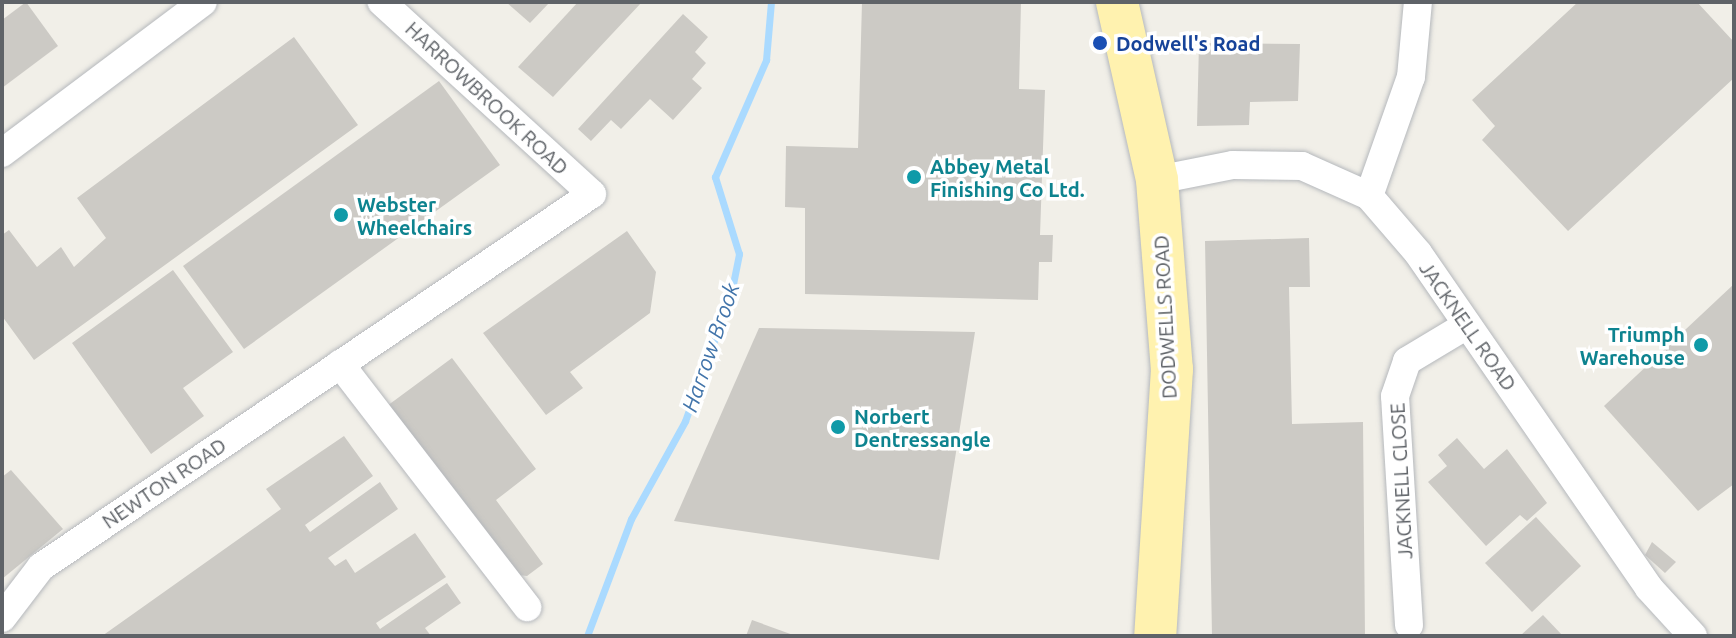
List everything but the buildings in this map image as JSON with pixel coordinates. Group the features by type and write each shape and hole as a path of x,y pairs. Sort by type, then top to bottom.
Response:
{"main road":[{"name":"DODWELLS ROAD","path":"1117,2 1157,180 1172,369 1155,636"}],"street":[{"path":"2,153 203,2"},
{"name":"HARROWBROOK ROAD","path":"382,2 592,194"},
{"path":"1369,196 1411,77 1418,2"},
{"name":"JACKNELL ROAD","path":"1157,180 1233,165 1302,166 1369,196 1467,325 1649,588 1693,636"},
{"name":"NEWTON ROAD","path":"2,618 41,567 592,194"},
{"name":"JACKNELL CLOSE","path":"1409,625 1395,396 1407,361 1467,325"},
{"path":"340,364 527,607"}],"waterway":[{"name":"Harrow Brook","path":"587,636 631,519 685,421 731,294 739,254 715,177 766,60 771,2"}],"place":[{"name":"Dodwell's Road","path":"1100,43"},
{"name":"Abbey Metal Finishing Co Ltd.","path":"914,177"},
{"name":"Webster Wheelchairs","path":"341,215"},
{"name":"Triumph Warehouse","path":"1701,345"},
{"name":"Norbert Dentressangle","path":"838,427"}]}
